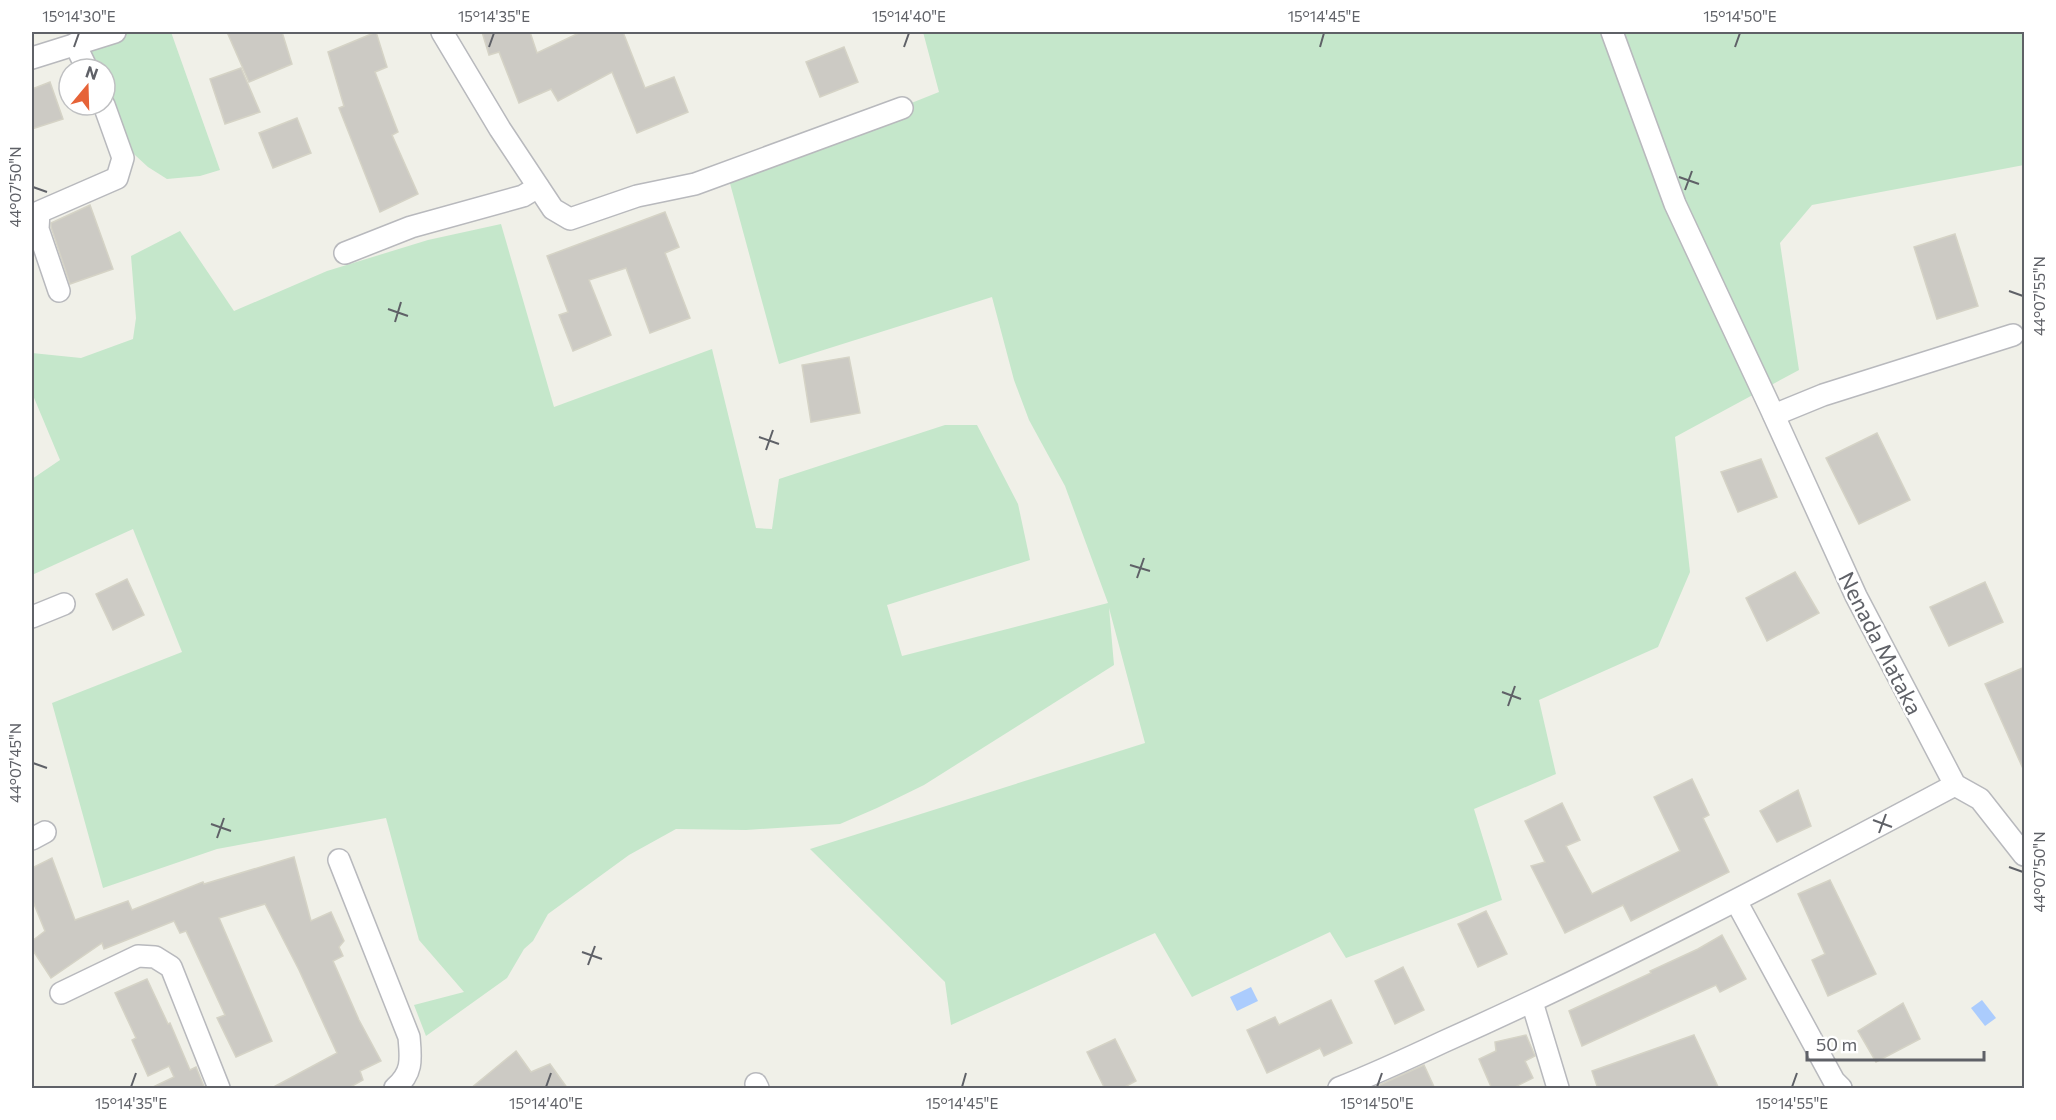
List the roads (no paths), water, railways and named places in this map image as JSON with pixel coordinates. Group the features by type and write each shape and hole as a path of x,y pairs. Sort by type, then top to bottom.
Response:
{"street":[{"path":"32,58 114,32"},
{"path":"442,32 500,129 553,209 570,219 638,196 695,184 902,108"},
{"name":"Nenada Mataka","path":"1612,32 1675,204 1856,596 1955,785"},
{"path":"75,44 81,57"},
{"path":"59,291 38,229 39,212 117,178 123,158 108,117"},
{"path":"345,253 411,227 523,196 538,187"},
{"path":"1772,411 2013,335"},
{"path":"32,617 64,604"},
{"path":"1342,1088 1532,1002 1736,901 1955,785 1980,799 2025,855"},
{"path":"339,860 409,1037 411,1064 402,1082 395,1089"},
{"path":"1736,901 1833,1086"},
{"path":"61,993 138,956 155,957 171,967 219,1089"},
{"path":"1532,1002 1558,1089"}],"water":[{"path":"1251,987 1258,1001 1237,1011 1230,997"},
{"path":"1982,1000 1996,1018 1985,1026 1971,1008"}]}
